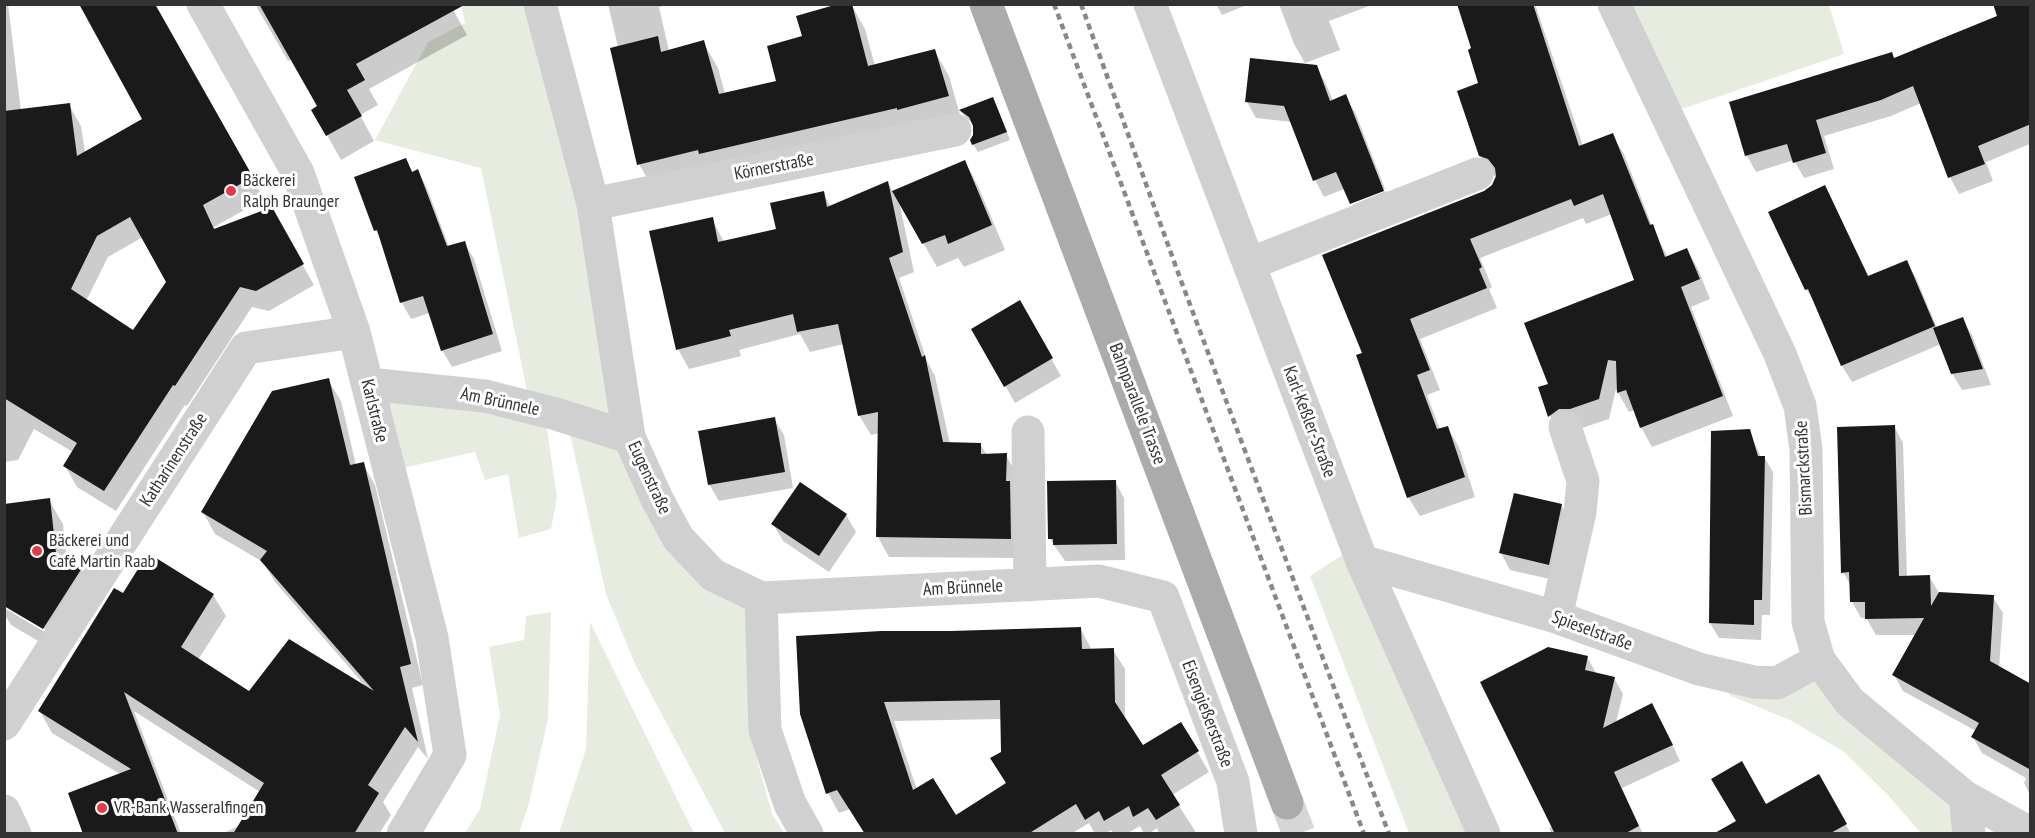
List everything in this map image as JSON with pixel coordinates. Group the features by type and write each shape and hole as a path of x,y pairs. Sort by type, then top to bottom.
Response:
{"main road":[{"name":"Bahnparallele Trasse","path":"986,4 1287,803"}],"street":[{"name":"Karlstraße","path":"203,4 298,173 354,332 432,638 450,755 403,834"},
{"name":"Eugenstraße","path":"540,4 592,204 628,437 678,538 714,575 761,598"},
{"name":"Karl-Keßler-Straße","path":"1150,4 1362,561 1484,834"},
{"name":"Bismarckstraße","path":"1614,4 1780,354 1800,406 1806,449 1808,622 1819,660 1850,702 1965,797"},
{"name":"Körnerstraße","path":"592,204 955,130"},
{"path":"1249,264 1477,174"},
{"name":"Katharinenstraße","path":"4,724 246,348 354,332"},
{"name":"Am Brünnele","path":"368,384 485,396 556,414 628,437"},
{"path":"1556,617 1580,512 1583,482 1565,427"},
{"path":"1028,432 1030,585"},
{"name":"Spieselstraße","path":"1362,561 1556,617 1699,669 1754,682 1777,683 1819,660"},
{"name":"Am Brünnele","path":"761,598 1099,581 1163,597"},
{"name":"Eisengießerstraße","path":"1163,597 1233,782 1241,834"},
{"path":"761,598 765,730 790,804 807,834"},
{"path":"1965,797 2031,833"},
{"path":"1965,797 1969,834"},
{"path":"4,811 15,834"}],"shaded area":[{"path":"461,5 532,5 584,207 619,426 529,400 481,168 375,140 428,42 465,23"},
{"path":"1631,5 1829,5 1844,54 1676,111"},
{"path":"382,394 546,423 557,497 551,529 519,538 508,474 485,480 475,452 402,468"},
{"path":"570,434 623,448 747,609 749,730 772,814 784,833 725,833 636,666 606,594"},
{"path":"1350,550 1475,833 1409,833 1310,576"},
{"path":"551,612 548,719 529,803 519,833 465,833 480,809 500,715 489,647 524,640 526,616"},
{"path":"590,622 694,833 559,833 586,749"},
{"path":"1816,670 1949,805 1954,833 1921,833 1888,795 1843,751 1790,720 1731,696 1719,681"}],"building":[{"path":"79,4 155,4 253,177 203,205 214,229 272,207 304,264 256,291 240,287 104,491 63,466 77,443 4,398 4,111 70,103 77,156 142,119","holes":["130,217 166,282 133,330 71,289 97,236"]},
{"path":"259,4 466,4 356,64 365,80 347,90 362,116 326,136 311,110 317,106"},
{"path":"838,4 852,4 868,66 935,49 949,96 897,110 897,108 699,154 698,150 637,165 610,48 658,36 661,52 704,40 719,94 776,81 767,46 802,36 796,16"},
{"path":"1457,4 1533,4 1579,146 1613,133 1665,257 1687,248 1700,279 1681,287 1723,396 1640,428 1626,390 1617,393 1616,361 1608,360 1599,399 1570,409 1559,409 1548,417 1538,387 1548,384 1524,323 1634,280 1603,194 1574,206 1571,199 1470,239 1482,267 1479,269 1487,288 1410,319 1430,370 1417,375 1437,429 1448,426 1465,477 1407,498 1356,355 1362,353 1322,255 1484,191 1492,185 1496,176 1495,168 1488,159 1479,156 1457,91 1478,83 1468,50 1471,48"},
{"path":"1993,4 2031,4 2031,124 1978,146 1985,164 1948,178 1913,86 1881,100 1816,120 1826,153 1793,163 1787,144 1745,156 1729,102 1892,52 1894,58 1997,16"},
{"path":"1250,58 1317,65 1330,101 1346,94 1384,191 1350,204 1336,172 1313,181 1284,106 1245,102"},
{"path":"993,97 1007,132 972,145 970,140 973,135 973,126 969,117 959,110"},
{"path":"406,158 412,172 418,169 447,246 465,241 493,334 441,351 423,296 400,303 377,230 374,231 354,177"},
{"path":"965,160 992,225 948,244 945,235 922,244 892,191"},
{"path":"888,181 903,252 889,258 922,357 925,355 943,442 981,443 981,454 1007,453 1006,481 1010,481 1011,539 876,537 878,412 858,416 838,324 797,332 793,314 729,330 731,336 676,350 649,231 713,217 718,242 776,229 770,203 824,191 827,207"},
{"path":"1825,185 1868,276 1907,260 1935,326 1841,366 1808,289 1805,290 1768,212"},
{"path":"1020,300 1053,358 1004,387 971,329"},
{"path":"1963,317 1983,369 1951,374 1933,328"},
{"path":"329,378 350,465 364,462 411,664 400,667 418,742 405,727 368,785 379,793 354,834 233,834 264,783 124,692 178,834 83,834 68,793 131,769 38,711 114,588 123,593 148,553 214,594 181,647 249,691 289,639 374,691 260,560 267,551 201,512 272,391"},
{"path":"775,417 785,472 708,485 698,431"},
{"path":"1895,425 1899,576 1930,575 1931,606 1939,592 1994,595 1990,661 2031,684 2031,770 1971,737 1979,723 1892,675 1924,618 1865,619 1865,602 1850,602 1849,572 1841,573 1837,427"},
{"path":"1750,429 1758,456 1765,456 1762,600 1754,600 1754,625 1709,623 1711,431"},
{"path":"1116,480 1117,544 1053,545 1053,539 1048,539 1047,481"},
{"path":"800,482 847,514 819,556 771,524"},
{"path":"1514,493 1562,504 1549,565 1499,553"},
{"path":"50,498 56,553 82,568 43,629 4,606 4,504"},
{"path":"1081,627 1082,649 1114,648 1115,702 1143,745 1181,722 1199,751 1161,775 1180,805 1156,820 1148,808 1133,817 1129,806 1104,821 1099,811 1085,820 1076,804 1028,834 865,834 837,790 826,794 800,714 796,636 881,631","holes":["1000,700 1001,752 990,758 1006,783 956,815 933,778 913,790 884,702"]},
{"path":"1548,647 1588,656 1585,670 1615,677 1603,728 1652,703 1673,745 1614,772 1639,826 1624,834 1555,834 1480,682"},
{"path":"1742,761 1766,804 1819,774 1847,824 1829,834 1713,834 1736,821 1711,779"}],"tunnel":[{"path":"1287,803 1299,834"}],"railway":[{"path":"1054,4 1364,834"},
{"path":"1081,4 1180,278 1389,834"}],"place":[{"name":"Bäckerei Ralph Braunger","path":"231,191"},
{"name":"Bäckerei und Café Martin Raab","path":"37,551"},
{"name":"VR-Bank Wasseralfingen","path":"102,808"}]}
